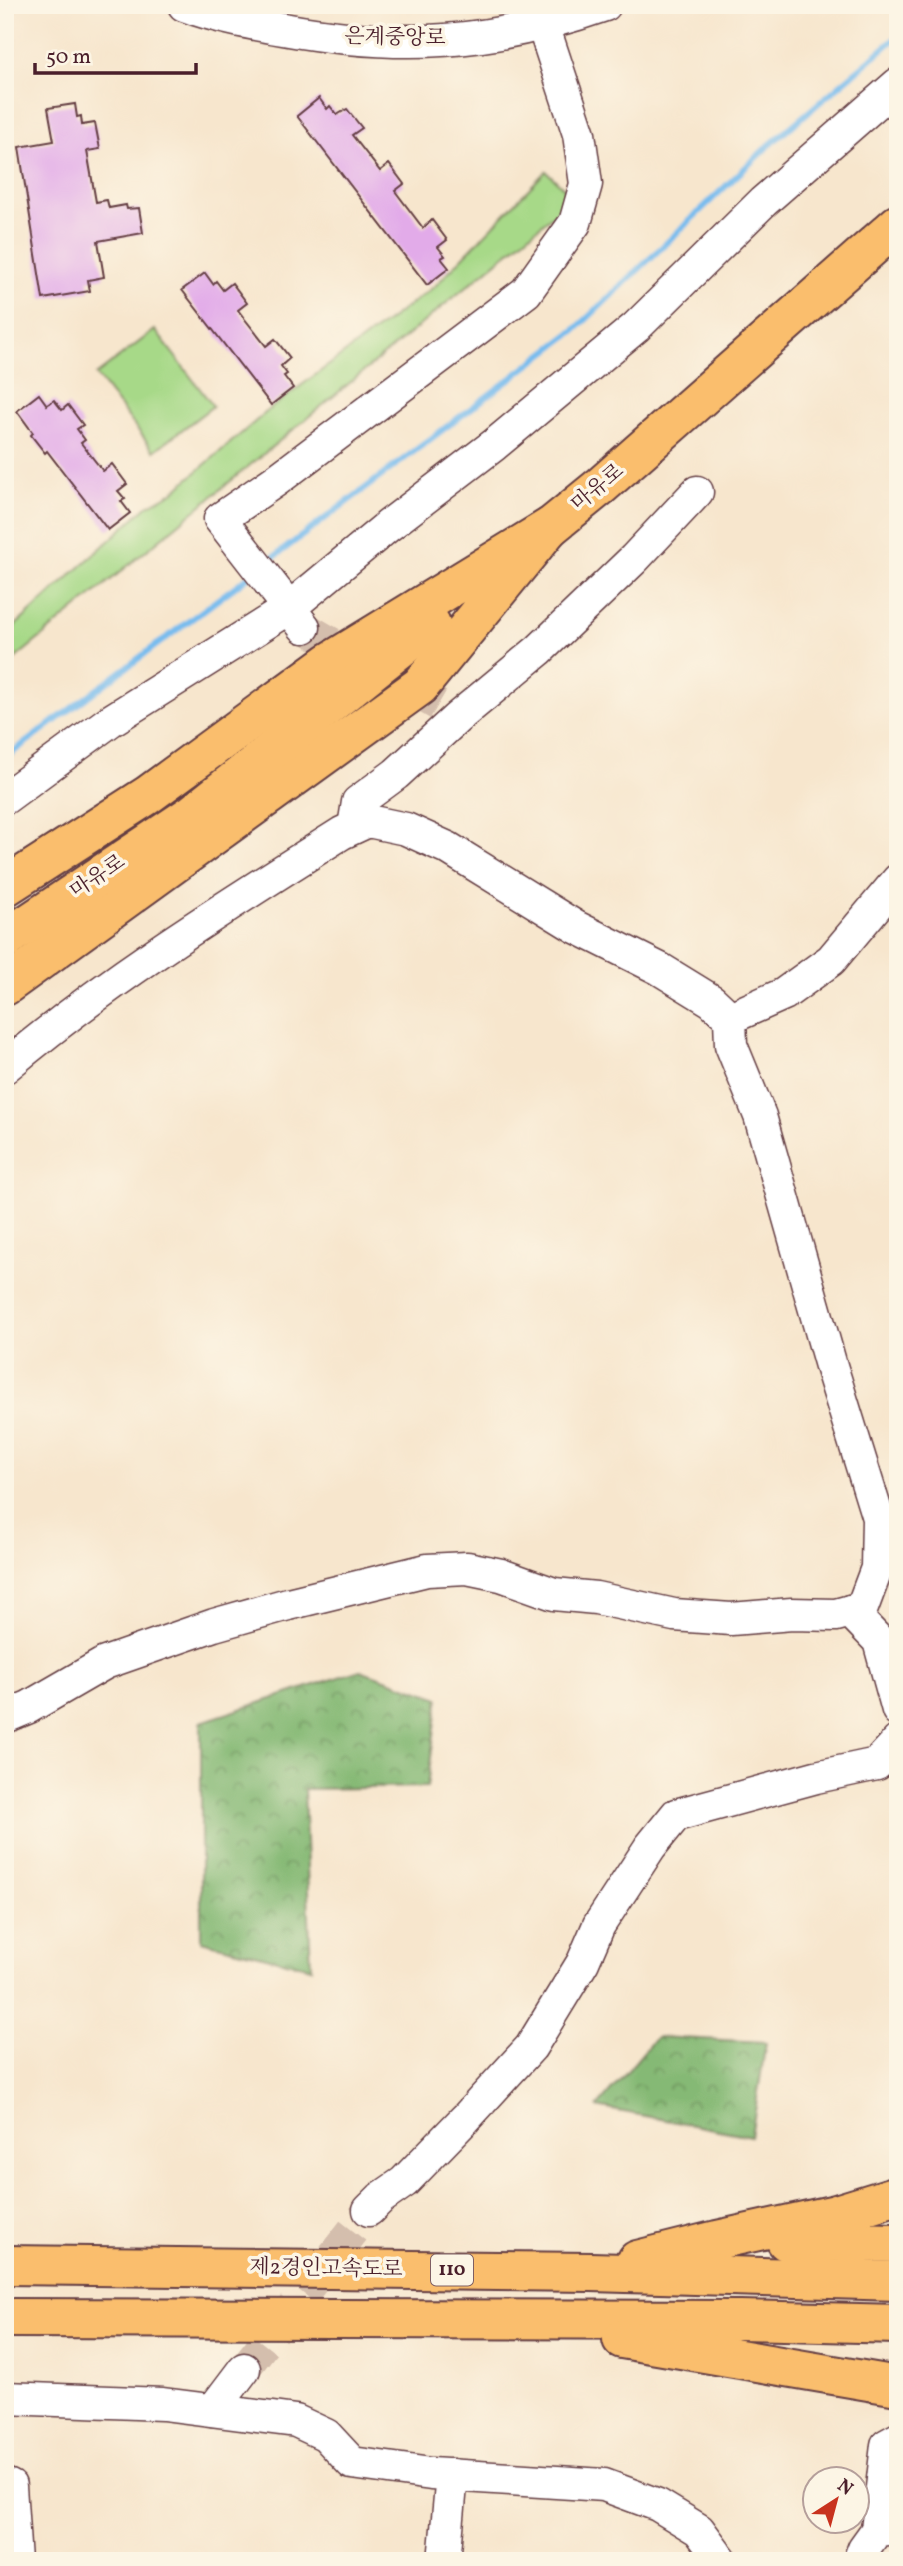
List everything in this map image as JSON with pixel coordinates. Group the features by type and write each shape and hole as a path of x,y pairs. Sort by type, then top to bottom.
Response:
{"main road":[{"name":"마유로","path":"5,939 192,814 288,740 602,485 898,224"},
{"path":"5,887 148,795 328,663 550,527"},
{"path":"5,986 229,827 420,686 550,527"},
{"path":"591,2272 836,2214 898,2195"},
{"path":"718,2240 898,2243"},
{"name":"제2경인고속도로","path":"5,2265 591,2272 898,2281"},
{"path":"5,2318 740,2320 898,2324"},
{"path":"513,2320 898,2386"}],"street":[{"name":"은계중앙로","path":"184,5 220,18 314,35 383,43 467,39 510,33 605,5"},
{"path":"291,613 220,519 278,479 526,292 575,223 586,184 579,134 543,25"},
{"path":"5,798 110,721 291,613 388,526 494,445 636,327 763,202 898,84"},
{"path":"354,827 358,802 396,774 448,712 539,650 634,559 698,492"},
{"path":"5,1067 172,941 354,827 368,821 406,830 448,848 576,927 701,994 730,1018 732,1045 760,1116 831,1366 878,1518 877,1568 862,1608 836,1615 732,1619 674,1615 596,1598 554,1594 501,1575 467,1568 427,1570 276,1607 105,1663 29,1707 5,1717"},
{"path":"730,1018 784,994 831,960 898,880"},
{"path":"850,1611 879,1641 898,1710"},
{"path":"369,2210 404,2182 531,2047 583,1962 599,1924 650,1847 676,1815 816,1777 877,1764 898,1741"},
{"path":"213,2410 244,2369"},
{"path":"5,2398 163,2404 296,2421 326,2435 352,2463 452,2475 604,2485 658,2505 699,2530 722,2561"},
{"path":"859,2561 864,2548 887,2529 887,2445 898,2439"},
{"path":"444,2561 452,2475"},
{"path":"5,2484 9,2486 15,2561"}],"green space":[{"path":"546,171 574,198 5,667 5,635 146,507 173,492 271,408 435,286"},
{"path":"155,330 213,406 154,451 96,375"},
{"path":"360,1670 439,1698 427,1787 304,1789 311,1968 201,1941 201,1722"},
{"path":"656,2037 766,2042 751,2136 597,2107"}],"building":[{"path":"319,98 327,109 330,106 337,115 347,109 362,128 352,135 380,171 389,164 404,184 395,191 423,228 432,220 447,240 438,247 445,256 441,258 449,268 427,285 297,116"},
{"path":"75,104 77,117 81,116 82,125 95,123 100,149 87,151 96,202 107,200 109,208 126,205 127,209 139,208 143,233 98,241 104,277 88,280 90,291 43,299 19,147 54,141 48,108"},
{"path":"205,273 213,284 216,281 223,290 232,283 247,303 238,310 244,318 266,346 275,339 290,358 281,366 287,374 284,376 293,388 271,405 182,290"},
{"path":"39,394 47,405 54,400 62,410 68,405 83,425 77,429 85,440 81,443 103,471 112,464 127,484 118,491 125,499 121,501 130,513 108,530 47,451 45,453 31,435 33,433 17,411"}],"waterway":[{"path":"266,563 575,330 767,147 898,36"},
{"path":"5,758 252,574"}],"tunnel":[{"path":"304,627 438,705"},
{"path":"244,2369 369,2210"}]}
